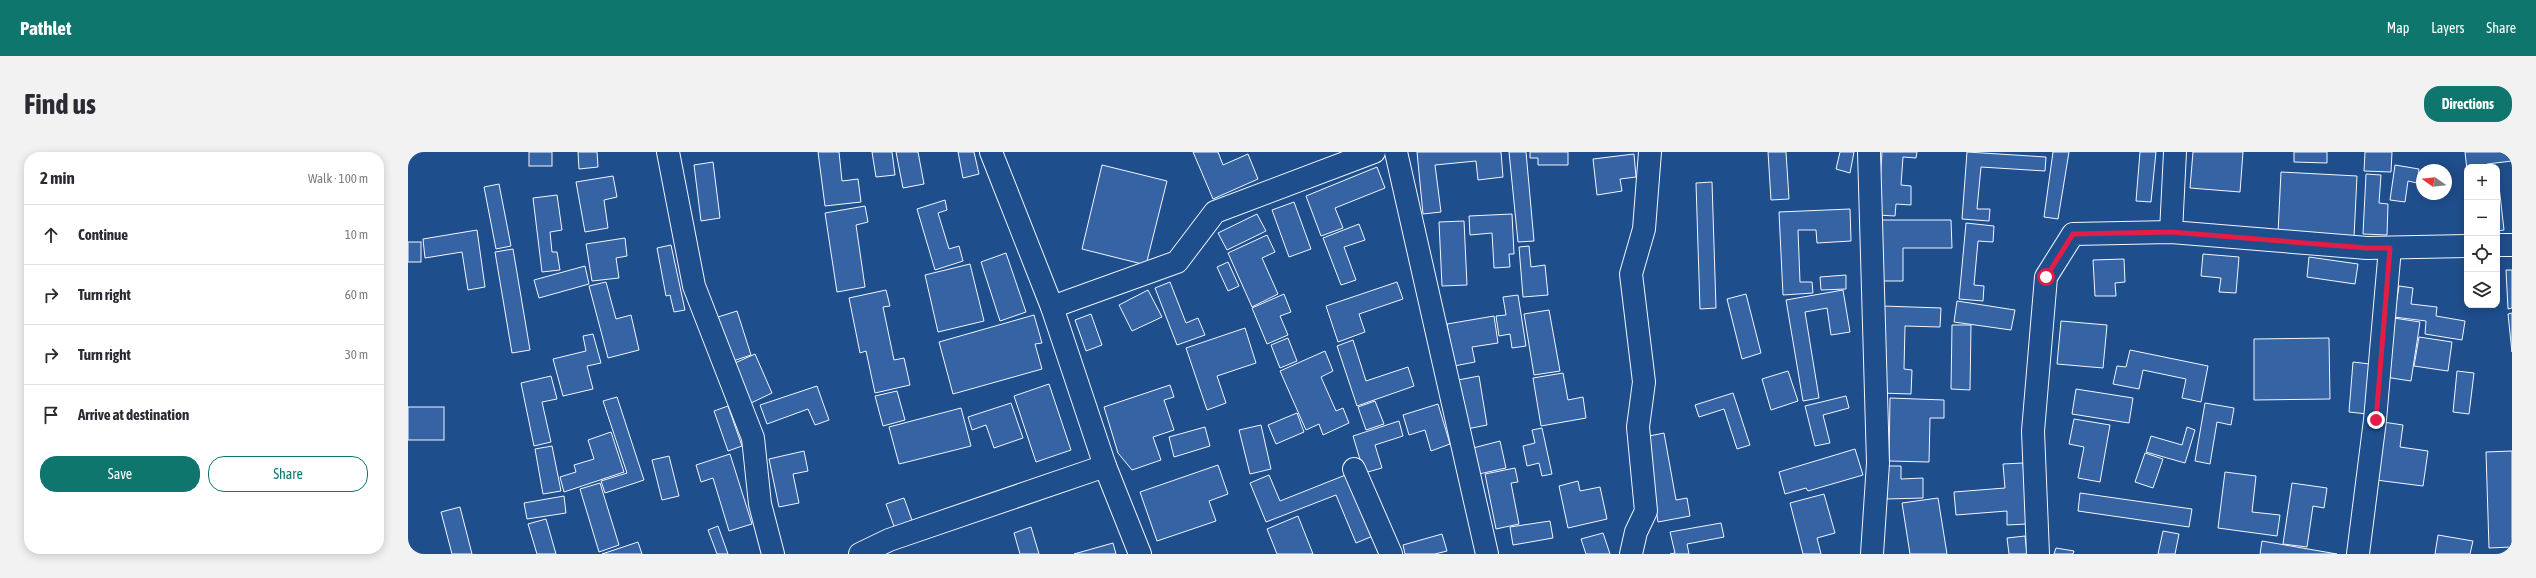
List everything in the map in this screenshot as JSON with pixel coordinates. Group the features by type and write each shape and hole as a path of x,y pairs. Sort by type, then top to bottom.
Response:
{"street":[{"path":"668,152 694,286 752,438 760,504 773,554"},
{"path":"991,152 1052,307 1106,466 1140,554"},
{"path":"1052,307 1177,262 1215,212 1374,152"},
{"path":"1396,152 1487,554"},
{"path":"1631,554 1636,532 1646,511 1638,427 1644,382 1631,274 1644,229 1650,152"},
{"path":"1870,152 1878,464 1872,554"},
{"path":"2171,232 2175,152"},
{"path":"2038,554 2033,431 2046,277 2073,234 2171,232 2367,248 2464,246"},
{"path":"2500,245 2512,245"},
{"path":"2358,554 2376,420 2390,248"},
{"path":"860,554 889,540 1106,466"},
{"path":"1354,469 1391,554"}],"building":[{"path":"529,152 552,152 552,166 529,166"},
{"path":"578,152 597,152 598,167 579,169"},
{"path":"818,152 839,152 842,181 858,179 861,202 825,206"},
{"path":"872,152 892,152 895,175 876,177"},
{"path":"896,152 918,152 924,184 903,188"},
{"path":"958,152 974,152 979,174 963,178"},
{"path":"1193,152 1218,152 1223,165 1248,154 1258,179 1213,199"},
{"path":"1417,152 1501,152 1503,177 1478,180 1476,161 1435,165 1441,212 1423,214"},
{"path":"1509,152 1526,152 1534,241 1518,242"},
{"path":"1530,152 1568,152 1568,165 1538,165 1538,158 1530,158"},
{"path":"1768,152 1786,152 1789,199 1771,200"},
{"path":"1840,152 1854,152 1850,173 1836,169"},
{"path":"1882,152 1917,152 1916,158 1903,157 1901,185 1911,186 1911,205 1896,204 1895,216 1878,215"},
{"path":"1967,152 2046,157 2045,171 1981,167 1977,209 1990,209 1989,221 1962,219"},
{"path":"2053,152 2069,152 2058,219 2044,217"},
{"path":"2140,152 2156,152 2151,202 2136,201"},
{"path":"2193,152 2243,152 2240,192 2190,188"},
{"path":"2294,152 2327,152 2327,163 2294,162"},
{"path":"2365,152 2392,152 2391,172 2364,171"},
{"path":"2465,152 2512,152 2512,161 2487,164 2466,164"},
{"path":"1634,154 1636,177 1620,179 1622,191 1597,195 1593,159"},
{"path":"713,162 720,218 701,221 694,165"},
{"path":"1102,165 1167,181 1146,265 1082,249"},
{"path":"2395,165 2416,168 2416,183 2408,181 2405,202 2390,200"},
{"path":"1377,167 1385,188 1335,208 1343,228 1321,236 1306,196"},
{"path":"2281,172 2357,176 2354,237 2278,233"},
{"path":"2366,174 2381,175 2379,203 2388,204 2387,235 2363,234"},
{"path":"613,176 617,197 604,200 608,228 585,232 576,182"},
{"path":"1712,182 1716,308 1700,309 1696,183"},
{"path":"499,184 511,246 496,249 484,187"},
{"path":"557,195 562,230 550,232 552,252 557,252 560,270 542,272 533,198"},
{"path":"2500,195 2504,230 2500,231"},
{"path":"945,200 947,210 938,213 949,249 959,246 963,261 935,270 917,209"},
{"path":"1294,202 1311,249 1289,257 1272,210"},
{"path":"865,206 868,222 856,225 865,287 837,292 825,213"},
{"path":"1850,209 1851,241 1817,243 1816,230 1798,230 1800,282 1812,282 1813,293 1783,295 1779,212"},
{"path":"1257,214 1266,231 1227,250 1218,233"},
{"path":"1512,214 1514,254 1509,254 1510,267 1494,268 1492,233 1470,235 1469,216"},
{"path":"1881,220 1951,220 1952,248 1903,248 1903,281 1881,281"},
{"path":"1464,221 1467,285 1442,286 1439,222"},
{"path":"1966,223 1994,226 1993,242 1978,241 1974,285 1984,286 1983,301 1959,299"},
{"path":"1359,224 1365,240 1344,247 1356,280 1341,285 1323,238"},
{"path":"477,230 485,287 468,290 462,252 425,258 423,239"},
{"path":"1267,235 1275,252 1262,258 1278,294 1252,307 1228,253"},
{"path":"625,238 627,256 616,258 619,278 592,281 586,244"},
{"path":"408,242 421,242 421,262 408,262"},
{"path":"671,245 685,310 674,312 670,295 666,296 657,248"},
{"path":"1529,246 1531,267 1545,265 1548,295 1523,297 1519,247"},
{"path":"513,249 530,350 512,353 495,252"},
{"path":"1006,253 1026,312 1000,321 981,262"},
{"path":"2203,254 2239,257 2236,293 2219,292 2221,278 2201,276"},
{"path":"2309,257 2358,264 2355,284 2307,277"},
{"path":"2124,259 2125,282 2115,283 2116,296 2095,296 2093,260"},
{"path":"1228,262 1239,286 1228,291 1217,267"},
{"path":"970,264 984,321 938,332 925,275"},
{"path":"585,266 589,284 539,298 534,280"},
{"path":"2506,270 2512,270 2512,308 2508,309"},
{"path":"1846,275 1846,289 1821,290 1820,277"},
{"path":"606,282 616,319 631,315 639,350 608,358 589,286"},
{"path":"1170,282 1186,323 1198,318 1205,335 1177,345 1155,288"},
{"path":"1397,282 1403,299 1359,314 1365,332 1338,342 1326,306"},
{"path":"2399,286 2413,288 2411,304 2437,307 2436,316 2465,321 2462,340 2425,334 2426,321 2394,317"},
{"path":"886,290 890,306 883,307 894,360 904,358 910,385 875,393 866,351 860,353 849,298"},
{"path":"1148,290 1162,317 1132,331 1119,305"},
{"path":"1843,290 1850,332 1831,335 1827,308 1805,312 1819,398 1803,401 1786,300"},
{"path":"1284,294 1291,312 1280,316 1288,335 1267,344 1252,308"},
{"path":"1746,294 1761,353 1742,359 1727,299"},
{"path":"1518,295 1526,346 1512,348 1510,334 1499,336 1496,316 1506,315 1503,297"},
{"path":"1957,301 2015,310 2011,330 1954,322"},
{"path":"1883,306 1941,308 1940,327 1905,326 1904,369 1912,370 1911,394 1880,393"},
{"path":"1549,310 1560,371 1534,375 1524,314"},
{"path":"737,311 751,355 733,361 718,317"},
{"path":"2512,313 2512,352 2508,314"},
{"path":"1091,314 1102,345 1086,351 1075,320"},
{"path":"1034,315 1042,343 1035,344 1042,369 953,394 939,342"},
{"path":"1494,316 1498,343 1472,347 1475,362 1454,366 1447,324"},
{"path":"2394,318 2420,322 2411,381 2385,377"},
{"path":"2061,321 2107,325 2103,368 2057,364"},
{"path":"1952,325 1971,325 1970,390 1951,389"},
{"path":"1245,328 1256,363 1217,376 1226,403 1207,410 1186,348"},
{"path":"593,334 601,363 587,366 593,389 563,396 553,359 586,351 583,336"},
{"path":"2419,337 2452,342 2448,371 2414,366"},
{"path":"1288,338 1297,361 1280,368 1271,345"},
{"path":"2329,338 2330,399 2254,400 2254,339"},
{"path":"1353,340 1366,381 1408,367 1414,386 1357,406 1337,346"},
{"path":"2130,350 2208,366 2201,402 2182,398 2186,379 2143,370 2139,389 2113,384 2117,366 2126,367"},
{"path":"1325,351 1333,371 1321,377 1336,411 1343,408 1349,423 1323,435 1319,424 1306,430 1280,371"},
{"path":"755,354 772,393 751,403 735,363"},
{"path":"2353,362 2370,364 2367,414 2349,412"},
{"path":"1788,371 1798,401 1771,410 1762,379"},
{"path":"2457,371 2474,373 2469,414 2453,412"},
{"path":"1563,373 1568,400 1583,397 1586,418 1541,426 1533,378"},
{"path":"551,376 557,399 542,402 551,442 534,446 521,383"},
{"path":"1479,376 1487,425 1467,429 1458,380"},
{"path":"1049,384 1071,450 1036,462 1014,396"},
{"path":"1170,385 1174,397 1164,400 1174,430 1153,437 1161,460 1132,470 1118,453 1104,407"},
{"path":"817,386 829,420 815,425 808,409 767,424 760,405"},
{"path":"2076,389 2133,398 2129,423 2072,414"},
{"path":"897,391 905,420 883,426 875,396"},
{"path":"1733,393 1750,445 1737,449 1724,409 1699,417 1695,405"},
{"path":"1846,396 1849,408 1823,415 1830,443 1815,446 1805,406"},
{"path":"617,397 644,480 605,493 601,481 627,473 603,401"},
{"path":"1890,398 1944,400 1944,418 1930,418 1929,462 1889,461"},
{"path":"1375,401 1384,424 1366,430 1358,407"},
{"path":"1011,403 1023,438 994,448 986,425 972,430 968,417"},
{"path":"2205,403 2234,408 2231,425 2217,422 2210,464 2195,461"},
{"path":"1438,404 1450,444 1431,451 1425,430 1409,435 1403,415"},
{"path":"728,406 742,446 728,451 714,411"},
{"path":"408,407 444,407 444,440 408,440"},
{"path":"961,408 971,446 899,464 889,427"},
{"path":"1297,413 1304,432 1276,444 1268,425"},
{"path":"2074,419 2110,425 2100,482 2078,478 2084,447 2069,444"},
{"path":"1399,421 1403,436 1375,445 1382,468 1364,473 1353,436"},
{"path":"2383,422 2403,425 2400,447 2428,451 2423,486 2376,480"},
{"path":"1261,425 1271,469 1250,474 1239,430"},
{"path":"1205,427 1210,446 1174,457 1169,437"},
{"path":"2187,427 2195,430 2185,463 2146,452 2151,436 2182,445"},
{"path":"1542,428 1552,474 1542,476 1539,463 1527,466 1523,446 1535,443 1532,430"},
{"path":"611,432 624,472 564,492 560,477 576,472 574,465 594,459 588,440"},
{"path":"1664,433 1676,500 1687,498 1690,516 1658,522 1644,437"},
{"path":"1500,441 1506,468 1479,474 1473,448"},
{"path":"552,446 561,491 543,494 535,449"},
{"path":"1855,449 1863,475 1808,491 1806,488 1785,494 1779,472"},
{"path":"804,451 808,471 793,474 799,503 779,507 769,459"},
{"path":"2512,451 2512,547 2489,548 2486,452"},
{"path":"2145,453 2163,459 2153,488 2135,482"},
{"path":"730,454 752,524 729,531 713,478 701,482 696,465"},
{"path":"669,456 679,496 662,500 652,460"},
{"path":"2023,463 2027,524 2007,525 2007,511 1956,515 1954,492 2005,488 2003,464"},
{"path":"1218,465 1228,494 1209,501 1216,521 1157,541 1140,492"},
{"path":"1886,466 1901,466 1901,479 1923,478 1923,498 1887,499"},
{"path":"1515,468 1518,482 1511,483 1519,524 1496,529 1485,474"},
{"path":"2225,472 2256,476 2252,512 2280,515 2277,536 2218,528"},
{"path":"1348,474 1373,536 1356,543 1336,495 1266,522 1250,483 1269,475 1280,501"},
{"path":"1578,481 1580,491 1600,487 1607,519 1568,528 1559,486"},
{"path":"600,483 619,545 599,552 580,489"},
{"path":"2292,483 2327,488 2324,508 2313,506 2307,547 2283,544"},
{"path":"2080,493 2192,509 2189,527 2078,511"},
{"path":"1824,494 1835,533 1817,538 1821,554 1803,554 1790,503"},
{"path":"564,496 566,513 527,519 524,503"},
{"path":"904,498 913,523 895,529 886,504"},
{"path":"1938,498 1947,554 1910,554 1902,503"},
{"path":"460,507 472,554 452,554 441,512"},
{"path":"1298,516 1313,554 1277,554 1267,529"},
{"path":"546,519 556,554 537,554 528,524"},
{"path":"1550,521 1553,538 1513,545 1510,527"},
{"path":"1721,523 1724,537 1687,544 1689,554 1670,554 1675,553 1670,532"},
{"path":"718,526 728,554 717,554 708,530"},
{"path":"1031,527 1039,554 1020,554 1014,533"},
{"path":"2163,531 2179,534 2175,554 2158,554"},
{"path":"1603,533 1610,554 1586,554 1581,539"},
{"path":"1442,534 1447,551 1435,554 1405,554 1403,545"},
{"path":"2438,535 2473,541 2470,554 2435,554"},
{"path":"2025,536 2027,554 2009,554 2007,538"},
{"path":"2262,541 2337,554 2260,554"},
{"path":"638,542 642,554 602,554"},
{"path":"1113,543 1116,554 1074,554"},
{"path":"2056,548 2074,551 2073,554 2054,554"}],"route":[{"path":"2046,277 2073,234 2171,232 2367,248 2390,248 2376,420"}]}
